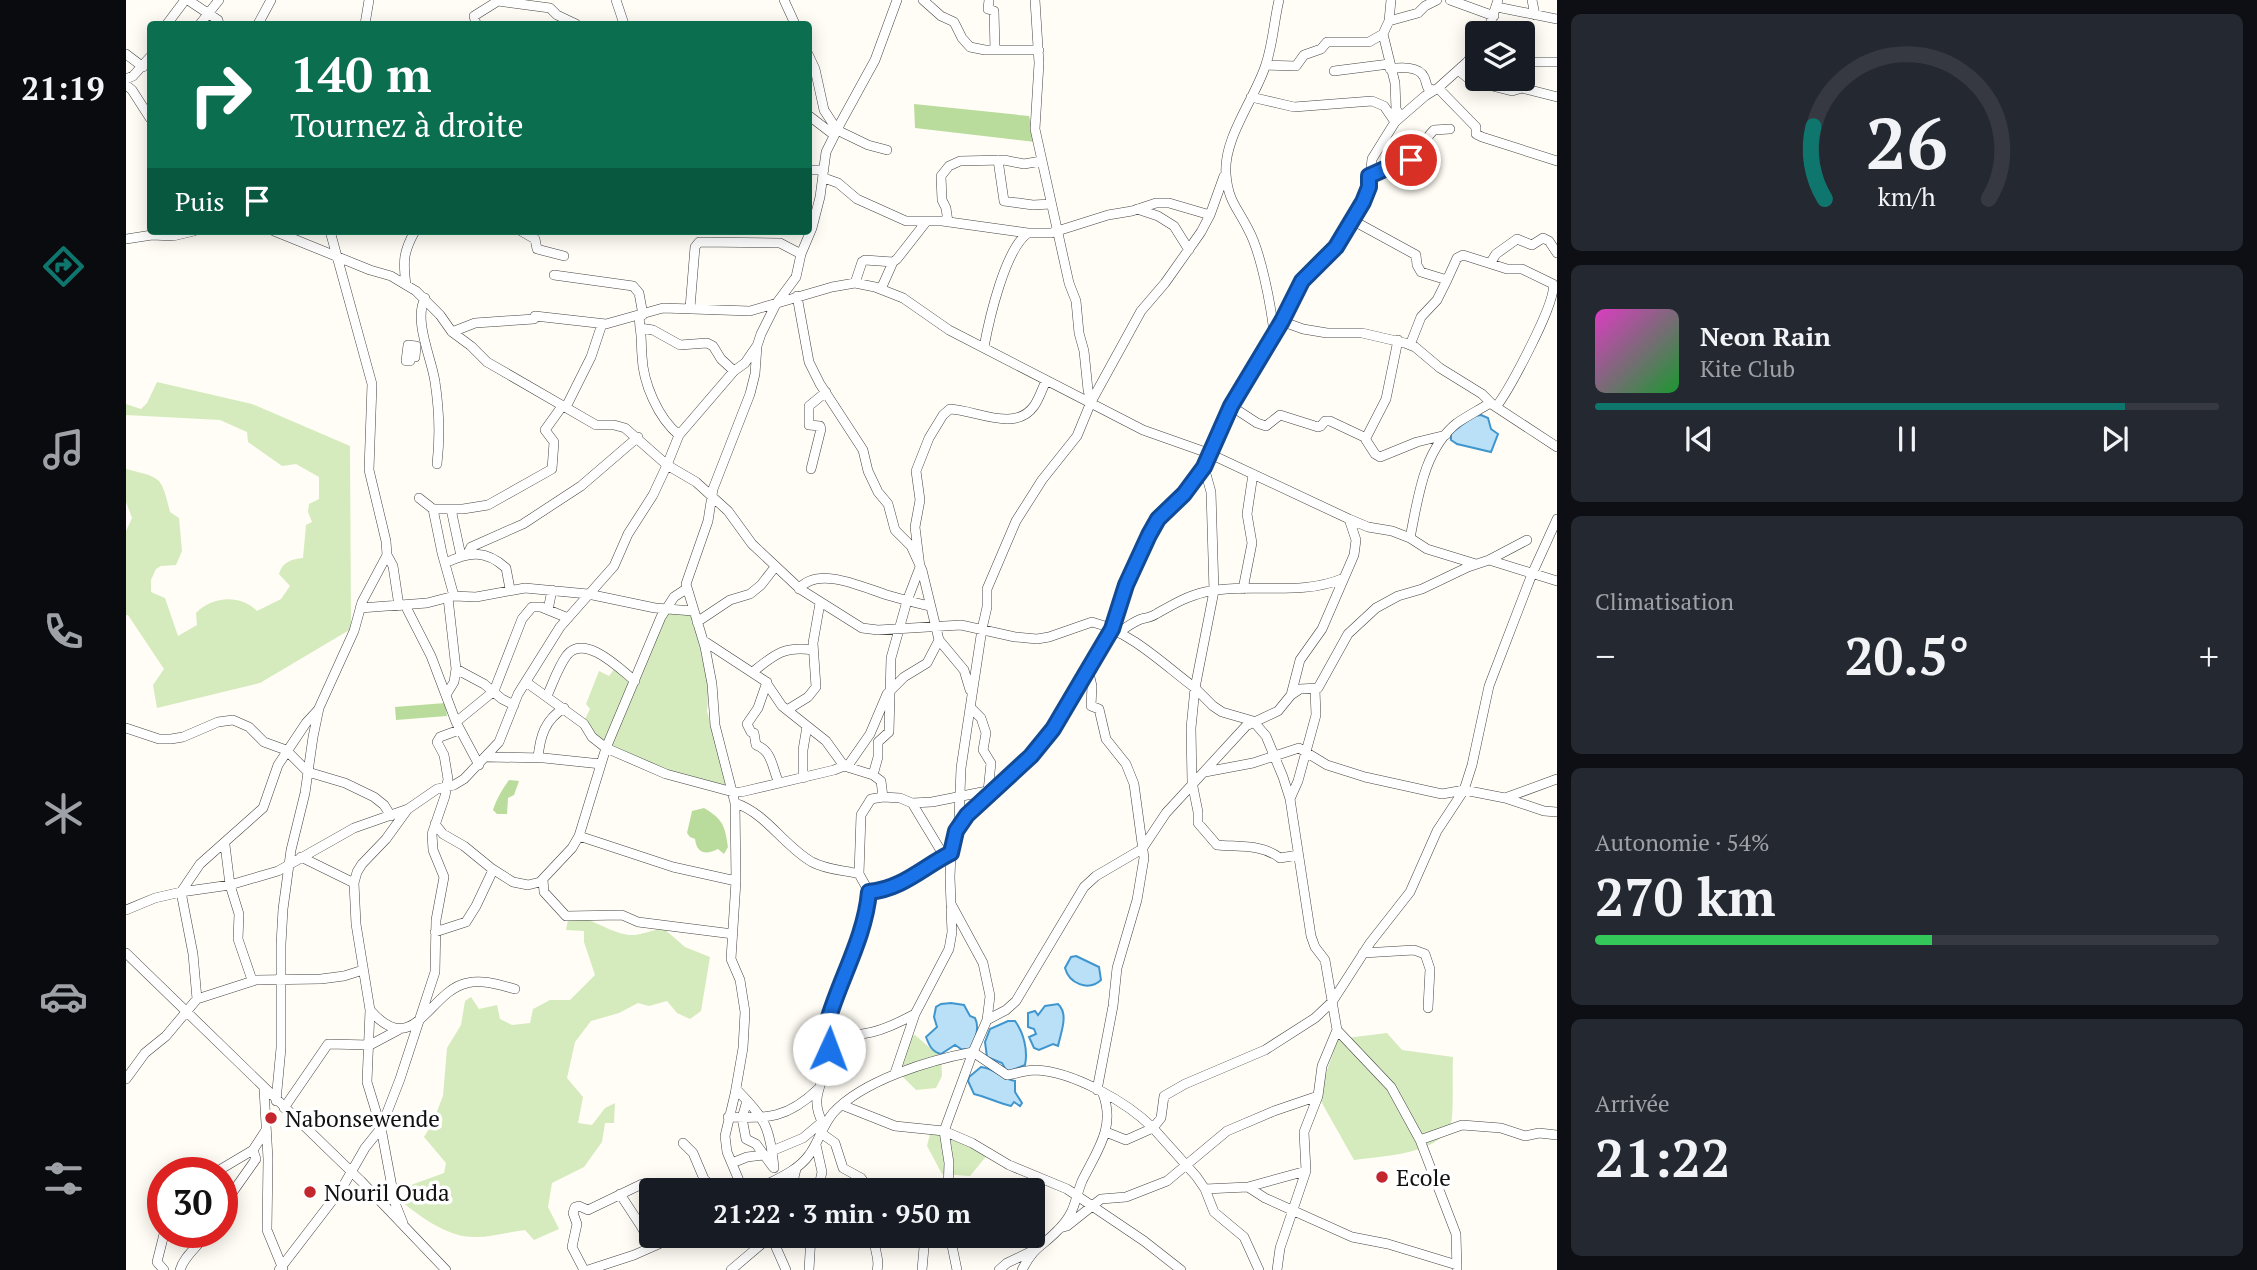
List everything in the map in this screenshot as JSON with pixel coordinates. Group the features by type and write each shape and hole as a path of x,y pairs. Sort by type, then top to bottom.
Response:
{"street":[{"path":"169,21 187,0 218,21"},
{"path":"202,21 219,0"},
{"path":"260,21 271,0"},
{"path":"366,21 369,0"},
{"path":"616,0 623,21"},
{"path":"784,0 794,21"},
{"path":"889,0 891,13"},
{"path":"812,228 826,152 876,60 897,0"},
{"path":"923,0 941,16 954,22 970,47 1039,50"},
{"path":"989,0 988,9 993,11 995,50"},
{"path":"1035,0 1039,50 1035,129 1069,283 1076,301 1087,390 1091,402"},
{"path":"956,831 961,768 987,607 987,589 1016,521 1042,480 1077,436 1091,402 1141,311 1166,284 1210,215 1226,171 1238,124 1266,65 1279,0"},
{"path":"1391,0 1389,21 1383,34 1395,83 1398,120"},
{"path":"1389,21 1418,13 1437,0"},
{"path":"1450,0 1557,19"},
{"path":"1532,0 1535,15"},
{"path":"475,21 474,16 498,1 546,4 572,21"},
{"path":"1266,65 1292,68 1304,55 1321,49 1327,42 1368,42 1383,34"},
{"path":"126,54 147,62"},
{"path":"1535,60 1557,62"},
{"path":"126,79 134,76 147,63"},
{"path":"812,63 824,110 836,133"},
{"path":"1334,71 1401,66 1419,73 1424,76 1428,88 1436,89 1476,127 1476,134 1557,161"},
{"path":"895,1073 915,1014 949,949 952,932 947,855 956,831 990,790 1031,756 1053,729 1088,668 1115,631 1126,585 1149,535 1158,519 1184,494 1204,467 1231,406 1282,321 1302,281 1336,247 1369,187 1372,159 1398,120 1465,66"},
{"path":"1458,70 1469,79 1480,83 1511,91 1522,88 1557,97"},
{"path":"126,85 147,113"},
{"path":"1251,97 1294,107 1372,101 1384,106 1398,120"},
{"path":"812,118 836,133 887,150"},
{"path":"1369,176 1389,167 1404,169 1434,130 1450,129"},
{"path":"948,222 942,200 943,171 960,161 998,160 1024,164 1041,161"},
{"path":"998,160 1004,201 1033,205 1051,204"},
{"path":"812,171 824,174 857,199 898,218 926,222 948,222 1028,233 1059,230 1156,203 1169,203 1210,215"},
{"path":"1226,171 1230,197 1255,248 1271,306 1274,333"},
{"path":"1137,209 1158,216 1174,226 1189,250"},
{"path":"1352,220 1416,255 1421,272 1447,280"},
{"path":"881,289 893,261 926,222"},
{"path":"984,347 1006,267 1028,233"},
{"path":"126,239 177,235"},
{"path":"284,235 370,271 391,276 425,298 452,332 501,372 513,376 596,425 620,426 638,437 667,465 696,482 728,511 752,544 799,589 862,628 878,630 961,625 1024,639 1049,637 1092,622 1115,631 1153,654 1222,712 1253,721 1265,736 1275,757 1290,799 1312,941 1325,960 1337,1030 1322,1066 1318,1096 1304,1132 1306,1171 1292,1210 1277,1270"},
{"path":"331,235 372,384 369,470 387,555 393,566 402,606 431,656 457,726 480,765"},
{"path":"406,285 403,265 405,247 412,235"},
{"path":"528,235 535,239 537,249 564,256"},
{"path":"126,910 155,898 230,886 265,876 354,828 408,809 437,789 459,782 480,765 499,742 526,682 568,618 614,566 628,534 653,495 679,435 734,371 745,363 757,346 776,304 793,283 809,235"},
{"path":"1491,262 1496,254 1517,239 1532,245 1543,238 1549,241 1557,253"},
{"path":"690,308 695,247 699,242 780,243 801,254"},
{"path":"1410,345 1421,317 1437,300 1460,256 1491,262 1507,269 1522,269 1555,283 1542,323 1507,393 1493,405 1478,410 1457,424 1446,435 1424,471 1410,538"},
{"path":"855,283 865,260 893,261"},
{"path":"554,275 634,286 639,293 642,360 657,409 666,423 679,435"},
{"path":"452,332 475,323 534,317 602,324 663,308 750,311 797,296 855,283 903,298 943,326 1143,430 1208,453 1349,519 1410,538 1427,549 1476,564"},
{"path":"797,296 807,355 826,392 863,450 868,471 878,492 888,504 895,530 911,547 920,567 899,627 890,668 889,732 878,742 873,775"},
{"path":"425,298 421,309 427,353 435,382 439,449 437,464"},
{"path":"1282,321 1303,329 1362,334 1398,340 1410,345 1557,447"},
{"path":"419,498 433,509 488,505 552,469 554,442 545,430 564,406 591,357 602,324"},
{"path":"640,328 653,330 680,345 707,343 713,346 721,359 734,371"},
{"path":"1366,438 1386,399 1398,340"},
{"path":"738,1178 725,1142 743,1048 745,1012 740,980 732,962 736,881 735,803 714,718 710,670 704,641 686,589 687,579 708,521 710,496 750,394 757,346"},
{"path":"972,695 964,670 939,640 920,567 915,527 920,500 916,471 929,438 943,415 954,409 1009,420 1016,419 1033,408 1046,381"},
{"path":"1476,390 1478,410"},
{"path":"811,469 821,429 820,426 809,425 809,406 826,392"},
{"path":"1231,406 1266,426 1280,415 1318,427 1328,420 1366,438 1375,454 1382,457 1417,442 1446,435"},
{"path":"445,563 464,554 471,547 523,524 581,486 638,437"},
{"path":"1204,467 1211,492 1214,591 1192,711 1192,782 1198,825 1215,844 1258,847 1280,858 1298,855"},
{"path":"1243,589 1252,543 1247,514 1253,474"},
{"path":"433,509 451,597 456,669 454,681 446,695"},
{"path":"451,509 464,554"},
{"path":"1291,695 1300,660 1322,629 1356,545 1349,519"},
{"path":"1106,1132 1126,1140 1153,1128 1161,1118 1164,1096 1185,1084 1265,1050 1305,1026 1332,1002 1363,953 1410,892 1437,831 1464,790 1489,686 1532,574 1557,519"},
{"path":"1290,799 1307,752 1316,715 1315,690 1327,674 1348,634 1376,608 1398,596 1422,589 1489,560 1527,540"},
{"path":"464,554 484,556 503,565 508,574 510,589"},
{"path":"276,1101 281,1048 281,944 289,864 319,708 354,631 360,608 387,555"},
{"path":"1489,560 1557,581"},
{"path":"697,622 730,600 750,594 759,588 775,567"},
{"path":"1115,631 1154,616 1174,603 1214,591 1294,589 1330,584 1344,578"},
{"path":"799,589 808,580 839,580 930,606"},
{"path":"360,608 402,606 525,588 588,594 666,609 693,611"},
{"path":"435,824 443,834 513,882 523,885 536,884 543,880 572,848 579,836 606,748 666,609 674,597 686,589"},
{"path":"548,610 552,590"},
{"path":"787,710 808,697 816,687 813,634 820,603"},
{"path":"282,1269 342,1188 381,1128 435,972 435,932 444,877 431,840 447,787 444,755 438,740 494,691 527,612 537,606 568,618"},
{"path":"526,682 584,724 592,737 606,748 666,774 733,792 803,778 849,764 861,749 891,689 904,677 927,663 939,640"},
{"path":"704,641 754,671 767,682 787,710 826,741 844,766 873,775 883,784 883,797"},
{"path":"754,671 782,651 791,648 813,650"},
{"path":"547,696 567,655 576,650 597,652 635,681"},
{"path":"999,1270 1033,1250 1060,1228 1075,1206 1084,1177 1100,1150 1106,1132 1107,1113 1100,1092 1117,968 1142,877 1142,849 1134,784 1126,764 1106,738 1099,709 1091,706 1088,668"},
{"path":"456,669 514,705"},
{"path":"767,682 763,699 747,724 754,733 755,745 763,748 772,760 779,783"},
{"path":"987,1020 1016,1001 1084,887 1096,876 1142,849 1166,813 1240,732 1253,721 1278,711 1291,695 1304,688 1315,690"},
{"path":"197,999 193,954 181,892 200,864 225,845 237,830 263,808 286,750 319,708"},
{"path":"538,758 548,722 564,708"},
{"path":"971,708 981,718 986,733 983,750 990,761 990,790"},
{"path":"126,728 171,739 229,719 248,727 264,742 286,750 308,772 362,790 384,805 391,816"},
{"path":"803,778 803,750 807,726"},
{"path":"1203,773 1275,757 1299,748 1327,765 1364,777 1441,794 1464,790 1557,812"},
{"path":"487,757 538,758 601,764"},
{"path":"1298,780 1315,758"},
{"path":"1505,798 1557,779"},
{"path":"861,1178 843,1168 835,1143 823,1127 816,1111 818,1089 829,1057 827,1030 831,1009 867,913 869,892 859,874 861,815 871,799 900,798 912,803 990,790"},
{"path":"735,803 756,814 814,863 828,869 859,874"},
{"path":"912,803 947,855"},
{"path":"404,1228 396,1203 381,1128 367,1082 370,1010 356,925 354,883 362,863 386,839 408,809"},
{"path":"579,836 673,867 736,881"},
{"path":"225,845 230,886 239,914 239,939 252,981"},
{"path":"869,892 908,880 947,855"},
{"path":"301,857 354,883"},
{"path":"435,932 461,925 468,919 493,870"},
{"path":"543,880 544,892 566,916 622,915 638,922 733,934"},
{"path":"948,1178 944,1131 987,1020 990,996 983,963 951,904"},
{"path":"1363,953 1414,950 1425,954 1430,969 1428,1009"},
{"path":"126,953 352,1172 446,1270"},
{"path":"126,1079 145,1053 166,1036 197,999 252,981 330,978 363,970"},
{"path":"284,1108 328,1044 370,1045 417,1023 443,995 467,983 494,984 515,989"},
{"path":"370,1010 382,1022 400,1029"},
{"path":"827,1030 842,1034 874,1033 886,1030 915,1014"},
{"path":"1248,1187 1352,1237 1388,1244 1457,1267 1454,1227 1420,1140 1391,1087 1337,1030"},
{"path":"794,1178 796,1169 816,1145 823,1127 842,1105 895,1073 973,1052 1007,1075 1029,1070 1074,1079 1130,1108 1153,1128 1186,1165 1205,1189 1214,1212 1244,1237 1259,1270"},
{"path":"264,1089 268,1159 267,1230 282,1269"},
{"path":"736,1089 763,1118 768,1130 768,1153 777,1172"},
{"path":"728,1117 763,1118 784,1113 801,1105 818,1089"},
{"path":"1060,1228 1067,1226 1101,1199 1126,1197 1167,1181 1227,1131 1318,1096"},
{"path":"747,1101 742,1118 747,1139 768,1153"},
{"path":"801,1105 816,1111"},
{"path":"842,1105 895,1126 944,1131 972,1143 1010,1165 1044,1178 1093,1205 1181,1270"},
{"path":"1420,1140 1462,1125 1501,1128 1525,1136 1539,1133 1557,1135"},
{"path":"732,1163 768,1153 823,1127"},
{"path":"238,1159 253,1150 266,1130"},
{"path":"683,1143 692,1153 704,1178"},
{"path":"816,1145 822,1172 821,1178"},
{"path":"238,1185 256,1159 253,1150"},
{"path":"770,1178 777,1172 796,1169"},
{"path":"1205,1189 1248,1187 1306,1171"},
{"path":"639,1185 588,1210 579,1206 574,1209 576,1224 572,1247 586,1270 649,1248"},
{"path":"620,1194 639,1223"},
{"path":"160,1248 157,1262 164,1270"},
{"path":"180,1270 184,1258 195,1248"},
{"path":"731,1270 757,1248"},
{"path":"776,1248 786,1270"},
{"path":"809,1270 810,1248"},
{"path":"875,1248 879,1262 877,1270"},
{"path":"922,1270 924,1248"},
{"path":"952,1248 957,1270"},
{"path":"1022,1270 1033,1250"},
{"path":"1270,1270 1278,1258"}],"green space":[{"path":"914,104 1029,116 1035,142 915,128"},
{"path":"157,382 252,404 350,446 351,629 260,683 157,708 153,685 164,669 126,615 126,531 132,518 126,502 126,469 158,480 170,512 179,518 182,551 176,565 156,569 151,580 151,592 165,598 178,636 197,625 196,613 218,600 243,602 257,611 281,599 290,586 279,574 288,562 303,558 306,525 312,522 308,512 309,504 319,499 319,477 296,464 282,466 248,442 247,432 220,420 126,415 126,404 141,409 147,403"},
{"path":"691,612 709,683 707,711 728,788 668,772 609,748 667,613"},
{"path":"615,668 634,681 606,745 594,737 584,721 590,709 586,704 599,671 609,676"},
{"path":"445,703 447,716 396,720 395,707"},
{"path":"509,780 519,781 514,795 508,798 507,814 497,814 493,810 494,806"},
{"path":"704,808 719,820 724,828 728,847 724,854 718,849 703,852 698,848 695,839 687,833 692,811"},
{"path":"569,915 629,935 663,928 685,947 710,957 701,1011 690,1019 677,1013 667,1001 649,1006 638,1003 619,1013 591,1021 575,1042 567,1078 583,1097 578,1123 592,1125 605,1108 615,1103 614,1123 605,1123 602,1142 584,1167 552,1183 548,1207 559,1229 534,1240 525,1230 476,1237 446,1231 402,1202 411,1185 444,1173 446,1163 424,1137 443,1096 447,1048 461,1025 465,1001 471,997 479,1009 497,1005 500,1019 512,1025 530,1023 533,1009 550,1000 570,1000 595,975 584,942 584,931 566,930"},
{"path":"1387,1033 1402,1050 1453,1057 1451,1123 1445,1134 1423,1148 1354,1160 1318,1096 1338,1039"},
{"path":"915,1035 936,1053 941,1054 942,1076 936,1088 916,1090 899,1073 907,1038"},
{"path":"931,1130 988,1154 970,1176 942,1174 927,1146"}],"water":[{"path":"1474,416 1488,418 1491,429 1498,434 1491,452 1457,444 1451,440 1451,433"},
{"path":"1076,956 1099,967 1101,980 1096,984 1085,985 1070,978 1065,968 1071,957"},
{"path":"951,1003 964,1005 970,1016 975,1018 976,1034 970,1050 955,1045 941,1054 933,1050 926,1037 937,1027 934,1017 936,1007"},
{"path":"1058,1004 1064,1018 1058,1046 1053,1044 1039,1050 1034,1048 1029,1037 1036,1034 1034,1029 1028,1027 1028,1013 1035,1011 1038,1015 1045,1006"},
{"path":"1008,1021 1015,1021 1018,1026 1026,1054 1025,1065 1007,1072 1002,1063 987,1057 985,1042 990,1029"},
{"path":"981,1067 1015,1081 1015,1092 1022,1103 1020,1106 1014,1102 1011,1106 974,1094 969,1077"}],"place":[{"name":"Nabonsewende","path":"271,1118"},
{"name":"Ecole","path":"1382,1177"},
{"name":"Nouril Ouda","path":"310,1192"}],"route":[{"path":"829,1049 829,1017 862,930 869,892 908,880 951,853 956,831 967,815 1031,756 1053,729 1112,629 1126,585 1149,535 1158,519 1184,494 1204,467 1231,406 1282,321 1302,281 1336,247 1363,202 1369,187 1369,176 1389,167 1404,169 1411,160"}]}
